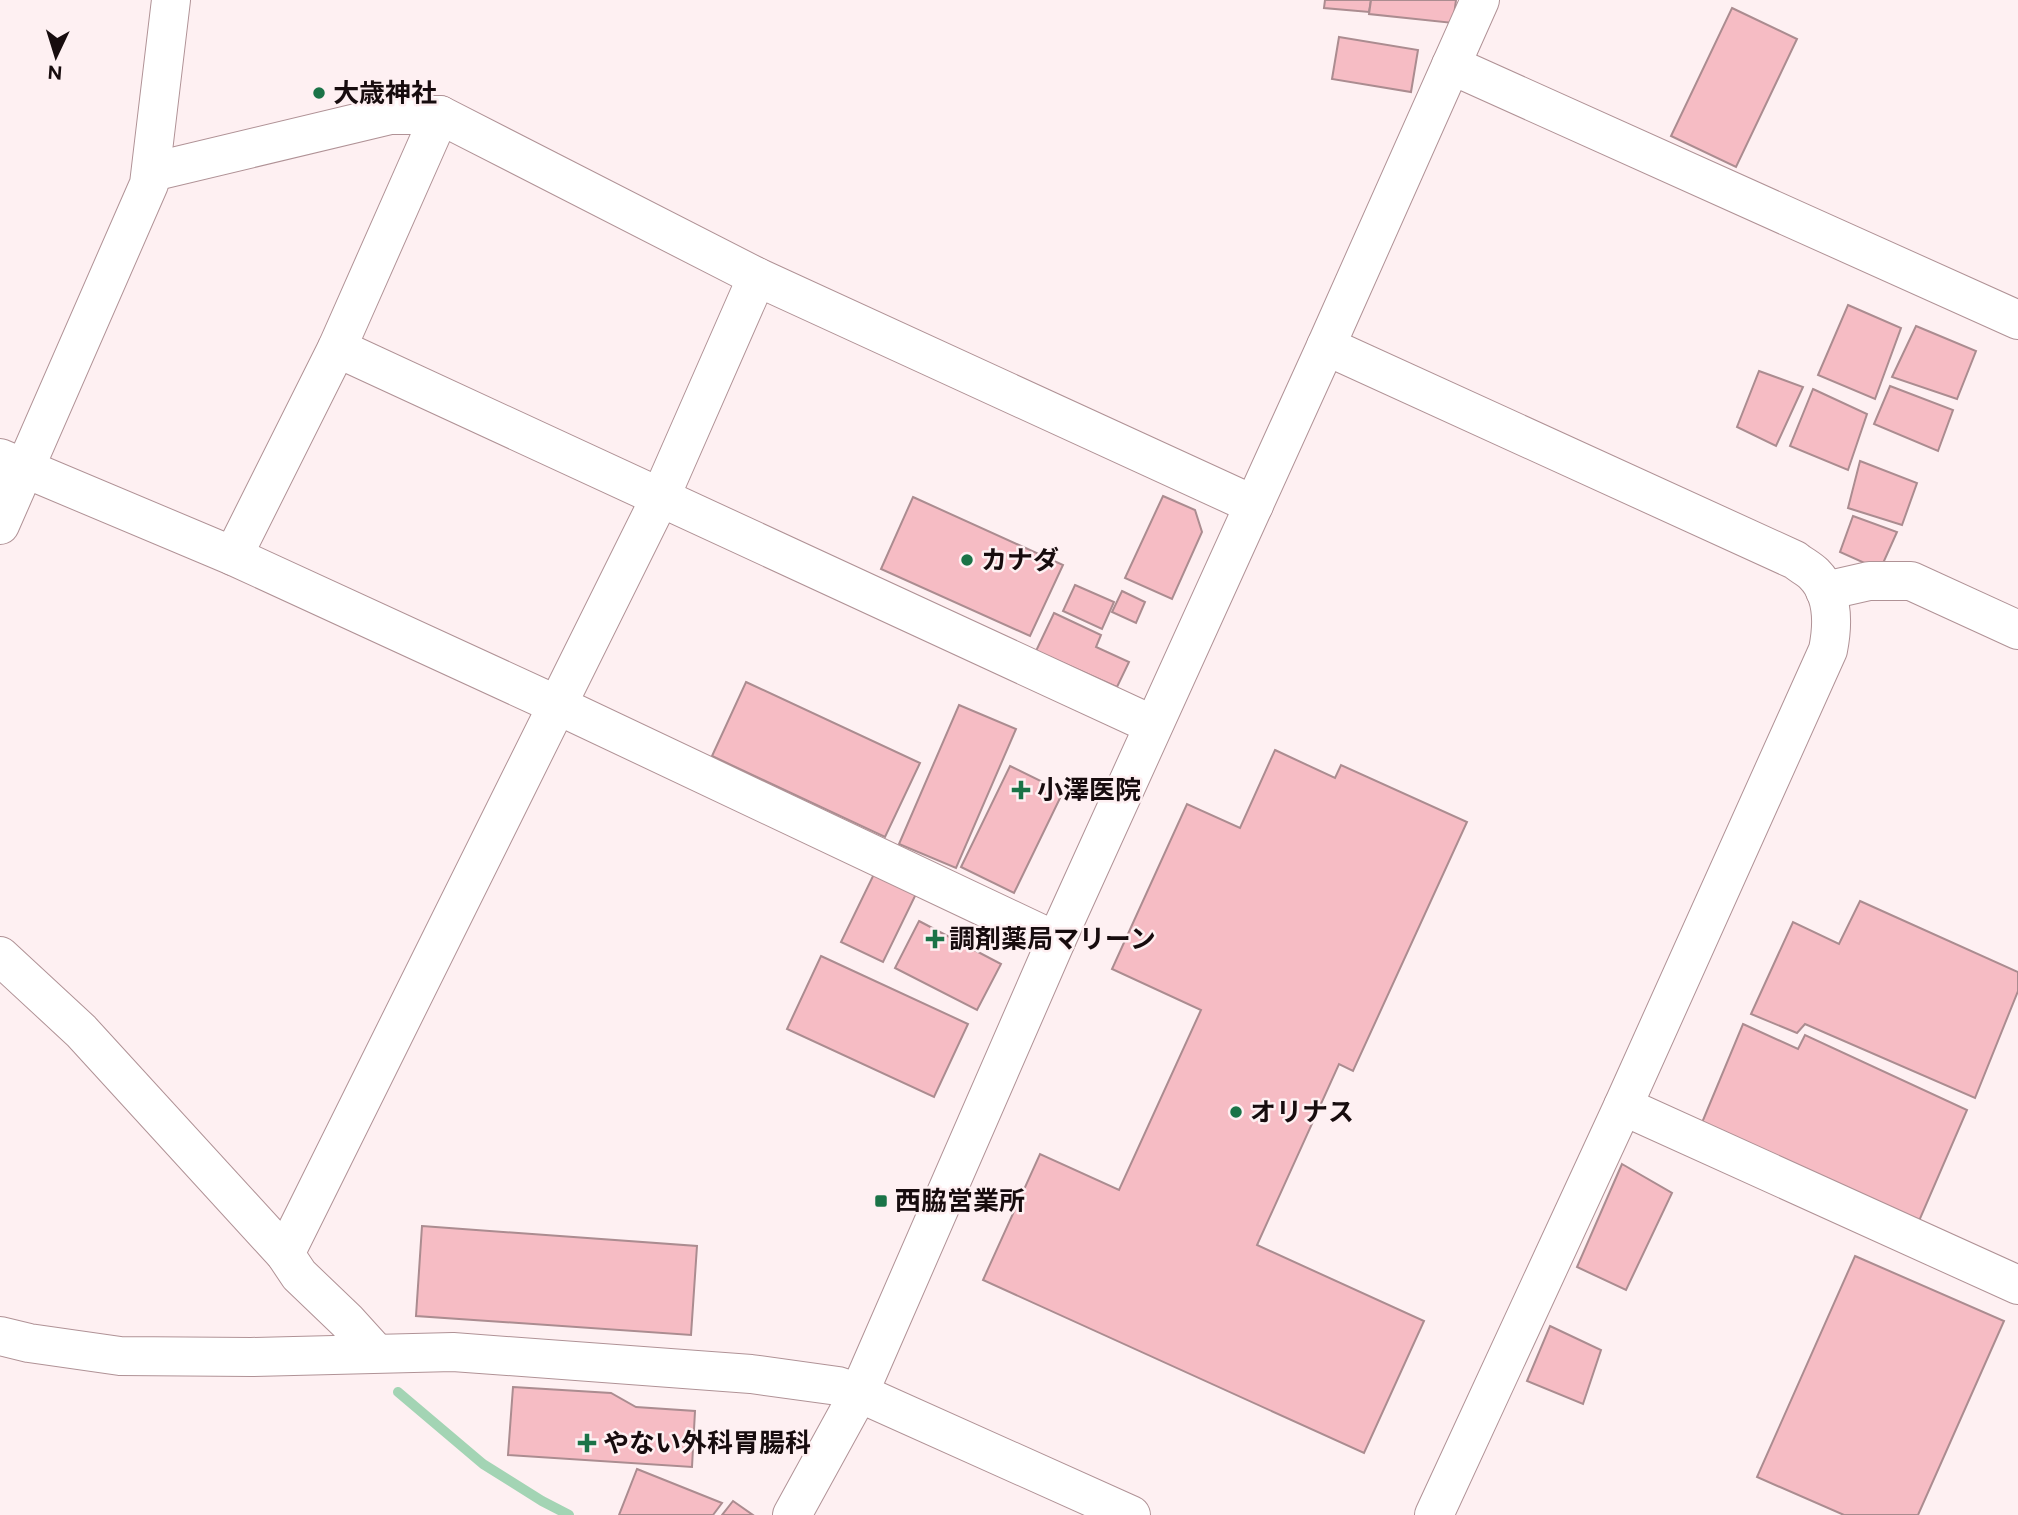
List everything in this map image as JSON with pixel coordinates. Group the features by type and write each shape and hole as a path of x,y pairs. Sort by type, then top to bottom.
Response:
{"street":[{"path":"0,525 12,463 152,172 171,0"},
{"path":"792,1515 859,1393 1056,941 1480,0"},
{"path":"1451,65 2018,320"},
{"path":"152,172 390,115 440,115 757,277 1254,505"},
{"path":"233,555 337,348 440,115"},
{"path":"285,1254 660,498 757,277"},
{"path":"1326,346 1795,561 1814,574 1825,591 1831,608 1832,631 1828,650 1623,1106 1434,1515"},
{"path":"337,348 1153,725"},
{"path":"12,463 233,555 1056,941"},
{"path":"1825,591 1869,581 1911,581 2018,630"},
{"path":"0,956 81,1031 285,1254 299,1275 376,1353"},
{"path":"1623,1106 2018,1285"},
{"path":"0,1336 29,1343 120,1356 251,1357 453,1352 751,1374 838,1387 859,1393 1131,1515"}],"building":[{"path":"1325,0 1371,0 1369,12 1324,8"},
{"path":"1371,0 1456,0 1453,23 1369,14"},
{"path":"1732,8 1797,39 1736,167 1671,136"},
{"path":"1339,37 1418,50 1411,92 1332,79"},
{"path":"1848,305 1901,328 1875,399 1818,375"},
{"path":"1916,326 1976,351 1957,399 1892,377"},
{"path":"1759,371 1803,387 1776,446 1737,427"},
{"path":"1890,386 1953,410 1938,451 1874,424"},
{"path":"1813,389 1867,414 1848,470 1790,446"},
{"path":"1860,461 1917,483 1902,525 1848,508"},
{"path":"1163,496 1195,510 1202,532 1172,599 1125,578"},
{"path":"913,497 1063,565 1030,636 881,569"},
{"path":"1853,516 1897,532 1880,570 1840,552"},
{"path":"1075,585 1114,602 1102,629 1063,611"},
{"path":"1122,591 1145,602 1136,623 1112,612"},
{"path":"1054,613 1101,635 1096,647 1129,662 1117,687 1036,651"},
{"path":"746,682 920,763 885,837 712,756"},
{"path":"959,705 1016,729 956,868 899,844"},
{"name":"オリナス","path":"1275,750 1335,778 1341,765 1467,822 1353,1071 1339,1064 1257,1245 1424,1321 1364,1453 983,1280 1040,1154 1119,1190 1201,1010 1112,969 1187,804 1240,828"},
{"path":"1010,766 1063,792 1014,893 961,867"},
{"path":"874,874 916,894 883,962 841,942"},
{"path":"1860,901 2018,972 2018,991 1975,1098 1805,1024 1797,1033 1751,1014 1793,922 1839,944"},
{"path":"919,921 1001,964 977,1010 895,968"},
{"path":"821,956 968,1024 934,1097 787,1029"},
{"path":"1743,1024 1798,1049 1805,1035 1967,1110 1919,1221 1701,1125"},
{"path":"1622,1164 1672,1193 1626,1290 1577,1267"},
{"path":"422,1226 697,1246 691,1335 416,1316"},
{"path":"1855,1256 2004,1321 1918,1515 1844,1515 1757,1477"},
{"path":"1550,1326 1601,1350 1583,1404 1527,1381"},
{"path":"513,1387 611,1393 636,1407 695,1411 692,1467 508,1455"},
{"path":"637,1469 722,1503 713,1515 619,1515"},
{"path":"733,1501 753,1515 722,1515"}],"waterway":[{"path":"398,1392 483,1464 569,1515"}],"place":[{"name":"大歳神社","path":"319,93"},
{"name":"カナダ","path":"967,560"},
{"name":"小澤医院","path":"1021,790"},
{"name":"調剤薬局マリーン","path":"935,939"},
{"name":"オリナス","path":"1236,1112"},
{"name":"西脇営業所","path":"881,1201"},
{"name":"やない外科胃腸科","path":"587,1443"}]}
